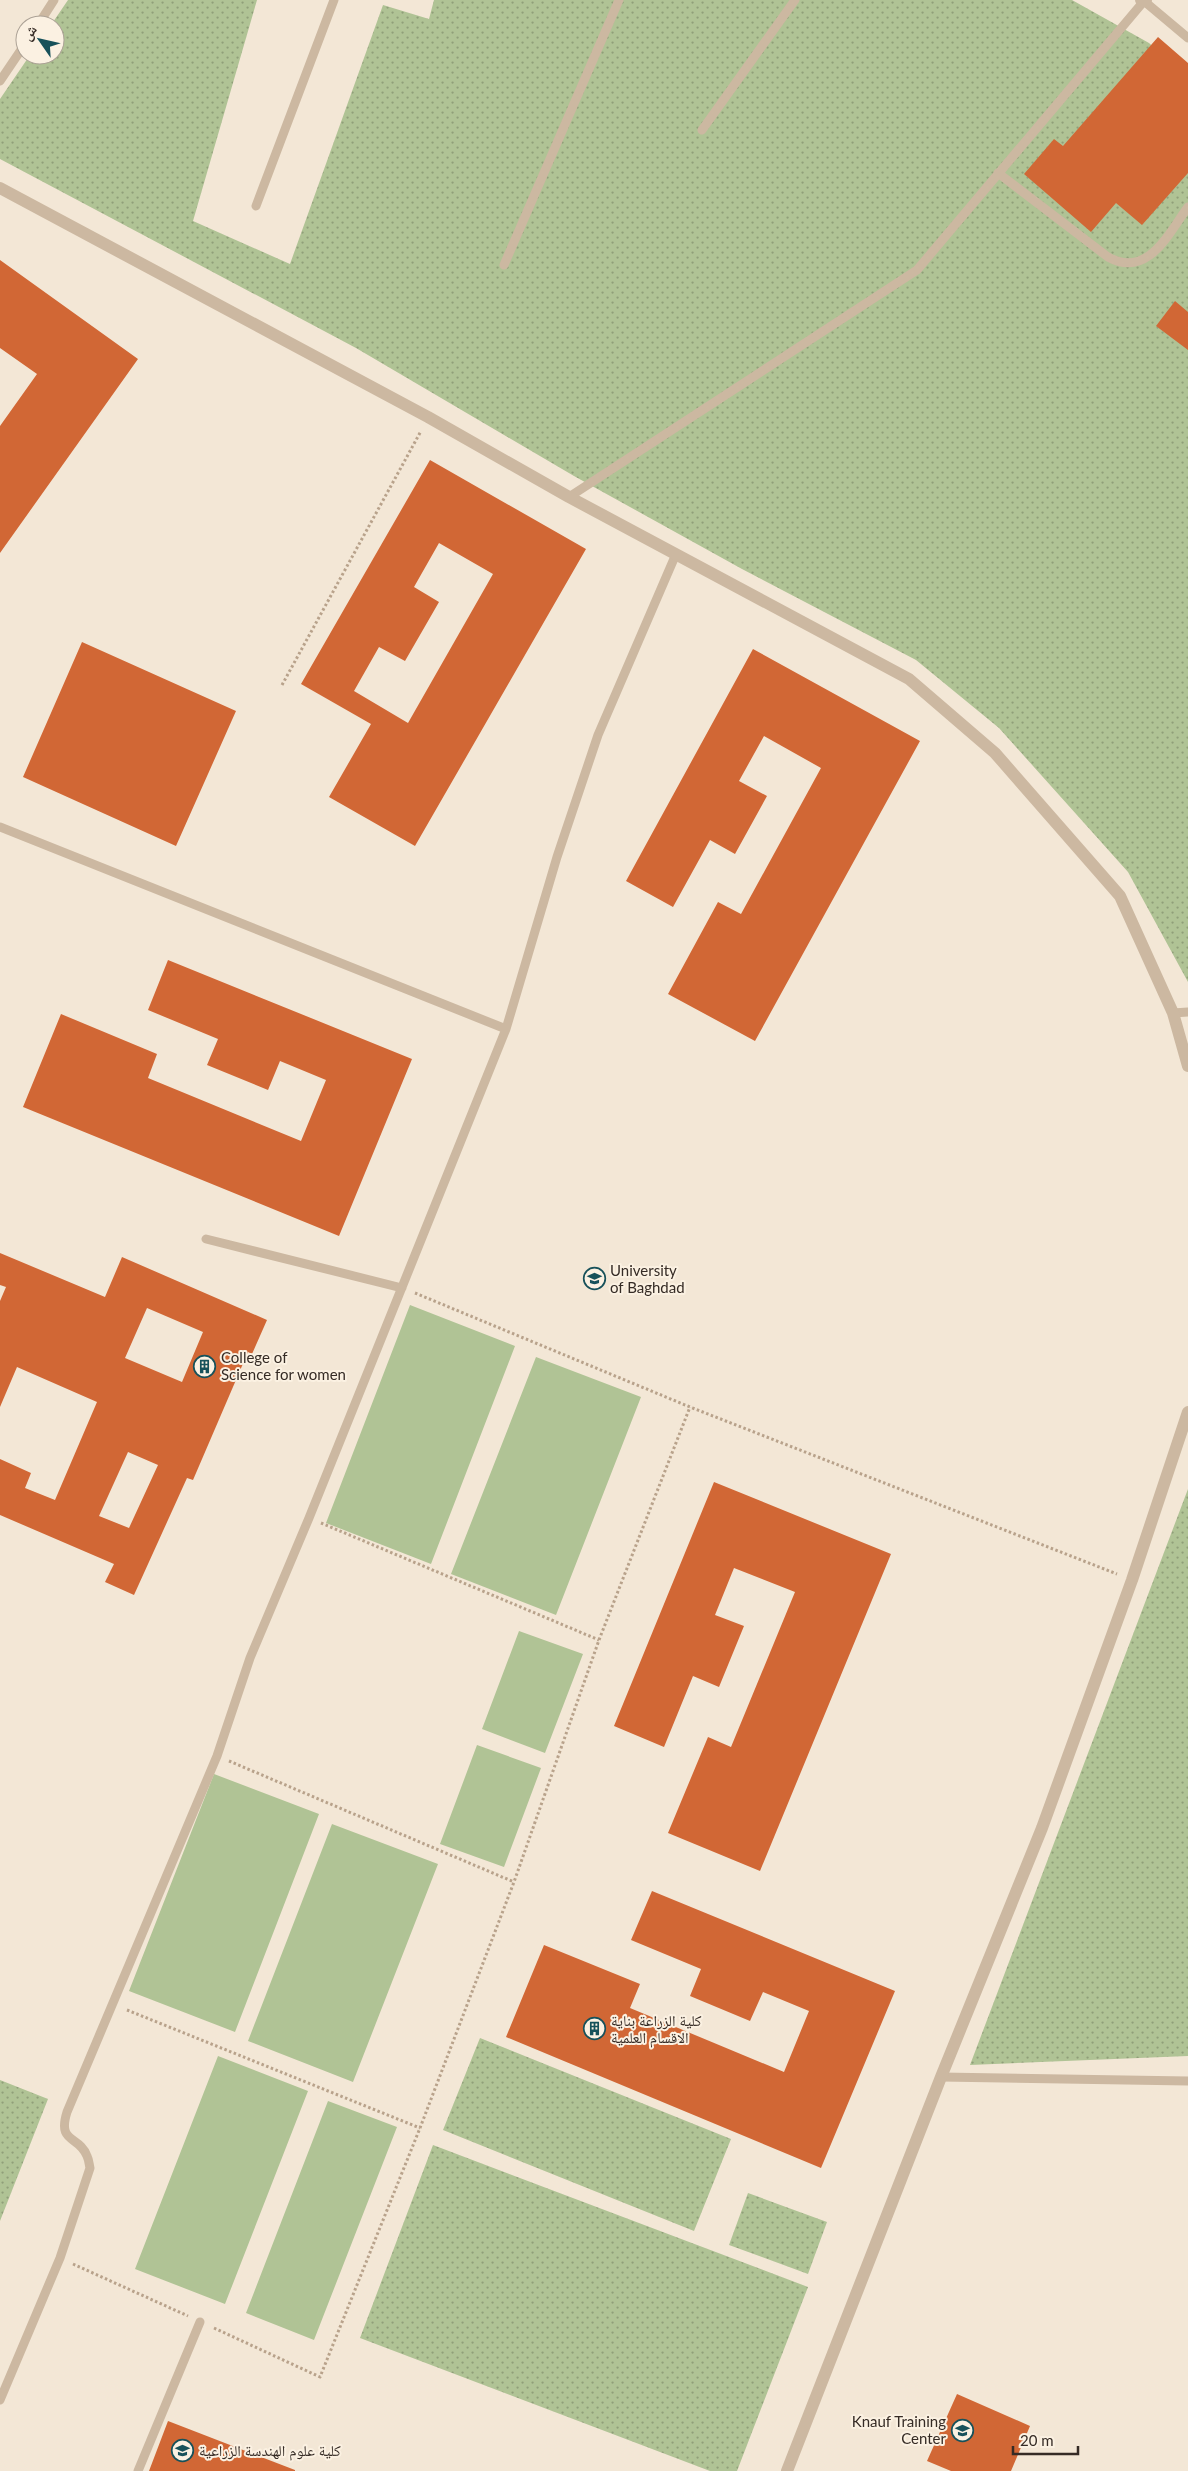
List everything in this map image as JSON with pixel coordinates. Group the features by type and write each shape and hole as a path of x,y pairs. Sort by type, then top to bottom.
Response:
{"street":[{"path":"0,188 428,417 569,496 909,679 995,753 1120,896 1173,1013 1188,1066"},
{"path":"787,2471 941,2077 1042,1828 1132,1580 1188,1412"}],"lane":[{"path":"44,15 54,0"},
{"path":"256,206 334,0"},
{"path":"504,265 619,0"},
{"path":"702,130 796,0"},
{"path":"569,496 917,270 1144,0 1188,38"},
{"path":"0,81 15,59"},
{"path":"998,173 1108,257 1122,263 1138,263 1148,258 1188,208"},
{"path":"0,2400 60,2258 87,2182 90,2168 87,2154 67,2136 63,2126 112,2004 217,1756 250,1658 309,1518 506,1029 557,857 598,735 676,554"},
{"path":"0,827 506,1029"},
{"path":"1173,1013 1188,1012"},
{"path":"206,1239 402,1288"},
{"path":"941,2077 1188,2081"},
{"path":"138,2471 200,2322"}],"path":[{"path":"282,685 428,417"},
{"path":"402,1288 690,1408 1132,1580"},
{"path":"320,2377 420,2128 514,1882 599,1640 690,1408"},
{"path":"309,1518 599,1640"},
{"path":"217,1756 514,1882"},
{"path":"112,2004 420,2128"}],"green space":[{"path":"68,0 257,0 193,221 290,264 383,5 429,19 434,0 1072,0 1149,43 1188,78 1188,982 1128,872 999,728 916,660 742,569 574,476 356,348 0,159 0,99 23,65 65,65 65,15 58,15"},
{"path":"410,1305 515,1346 431,1564 326,1523"},
{"path":"536,1357 641,1397 556,1615 451,1574"},
{"path":"1188,1489 1188,2056 970,2065"},
{"path":"519,1631 583,1654 545,1753 482,1729"},
{"path":"477,1745 541,1768 504,1867 440,1844"},
{"path":"214,1774 319,1814 235,2032 129,1991"},
{"path":"332,1824 438,1864 353,2082 248,2041"},
{"path":"480,2038 731,2139 694,2231 443,2130"},
{"path":"218,2056 308,2091 225,2304 135,2269"},
{"path":"0,2080 48,2099 0,2221"},
{"path":"328,2101 397,2127 314,2340 246,2313"},
{"path":"433,2145 808,2287 737,2471 710,2471 360,2338"},
{"path":"748,2193 827,2222 808,2274 729,2245"}],"building":[{"path":"1158,37 1188,63 1188,173 1142,225 1116,203 1091,232 1024,174 1054,139 1063,146"},
{"path":"0,260 138,359 0,553 0,426 37,374 0,348"},
{"path":"1175,301 1188,312 1188,350 1156,326"},
{"path":"430,460 586,549 415,846 329,797 371,724 301,684","holes":["439,543 493,574 408,723 354,691 379,647 405,661 439,602 414,587"]},
{"path":"82,642 236,711 176,846 23,777"},
{"path":"753,649 920,741 755,1041 668,994 718,902 741,914 821,768 764,736 739,781 767,796 735,854 710,840 673,907 626,881"},
{"path":"168,960 412,1059 339,1236 23,1107 61,1014 157,1054 148,1078 301,1141 326,1080 280,1061 268,1090 207,1065 218,1039 148,1010"},
{"path":"0,1253 105,1297 122,1257 267,1320 252,1354 248,1352 193,1480 187,1478 134,1595 105,1582 114,1564 0,1515 0,1459 31,1473 25,1488 55,1500 97,1402 17,1367 0,1407 0,1301 6,1287 0,1285","holes":["147,1308 203,1332 182,1382 125,1358","128,1452 158,1465 129,1528 99,1516"]},
{"path":"714,1482 891,1554 760,1871 668,1833 708,1737 731,1747 795,1592 734,1568 715,1615 744,1626 719,1687 693,1676 664,1747 614,1726"},
{"name":"كلية الزراعة بناية الاقسام العلمية","path":"652,1891 895,1991 821,2168 506,2037 544,1945 640,1984 630,2008 784,2072 809,2011 763,1992 750,2021 690,1996 701,1969 631,1940"},
{"path":"957,2394 1030,2426 1011,2471 951,2471 927,2461"},
{"path":"168,2421 295,2470 295,2471 149,2471"}],"place":[{"name":"University of Baghdad","path":"594,1279"},
{"name":"College of Science for women","path":"205,1366"},
{"name":"كلية الزراعة بناية الاقسام العلمية","path":"595,2029"},
{"name":"Knauf Training Center","path":"962,2430"},
{"name":"كلية علوم الهندسة الزراعية","path":"183,2450"}]}
